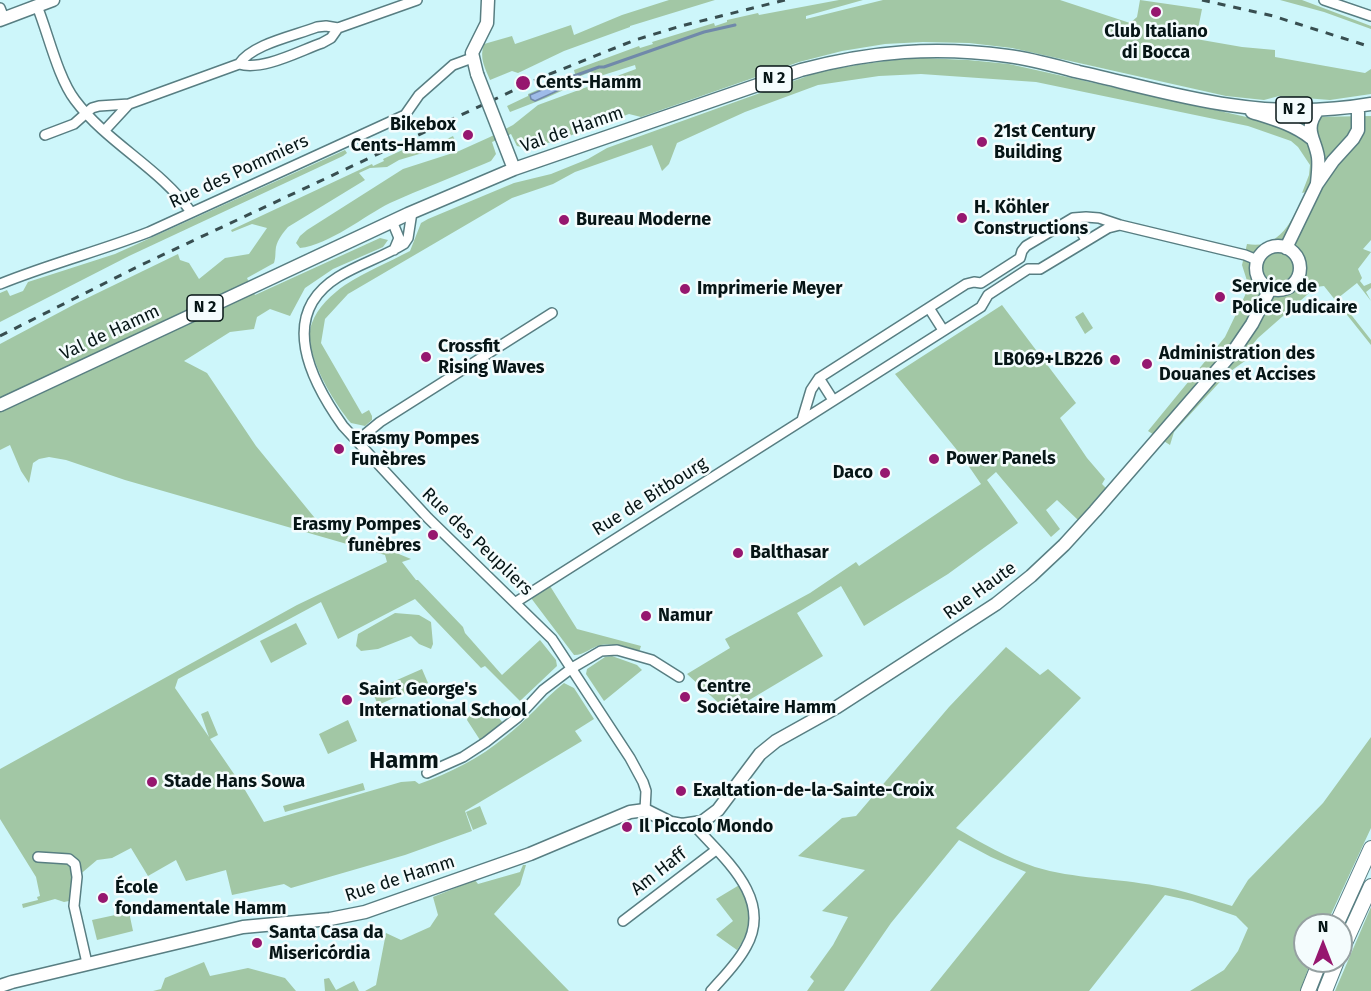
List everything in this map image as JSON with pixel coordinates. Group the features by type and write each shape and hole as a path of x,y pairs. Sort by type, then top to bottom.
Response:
{"highway":[{"path":"1341,913 1371,848"},
{"path":"1353,926 1371,886"},
{"path":"1308,991 1315,973"},
{"path":"1325,991 1332,973"}],"main road":[{"path":"1,15 53,0"},
{"path":"488,0 488,22 474,48 472,58 514,169"},
{"name":"Val de Hamm","path":"0,405 392,221 514,169 801,70 844,59 886,53 946,51 1011,56 1231,105 1318,110 1371,104"},
{"path":"1231,105 1285,122 1311,138"},
{"path":"1286,248 1317,184 1358,130 1358,107"},
{"path":"1317,184 1318,154 1311,138 1312,118 1318,110"},
{"path":"1278,246 1286,248 1297,257 1300,263 1298,278 1287,289 1270,290 1257,277 1257,260 1269,248 1278,246"},
{"name":"Rue Haute","path":"693,824 702,822 718,810 760,754 776,741 875,683 996,604 1031,576 1095,512 1233,352 1252,324 1270,290"},
{"path":"645,810 671,823 693,824"},
{"name":"Rue de Hamm","path":"0,986 87,963 243,927 330,919 365,912 566,841 630,812 645,810"}],"street":[{"path":"45,135 74,124 86,113 99,106 129,104 239,64 244,56 255,49 317,27 338,28 417,0"},
{"path":"1324,0 1371,16"},
{"path":"37,6 66,87 86,113 175,192 191,212"},
{"path":"239,64 248,67 261,65 322,43 331,38 338,28"},
{"name":"Rue des Pommiers","path":"0,284 109,248 405,115 419,95 453,65 472,58"},
{"path":"105,130 129,104"},
{"path":"394,250 404,244 408,238 412,212"},
{"path":"1073,218 1086,240"},
{"path":"802,420 811,390 819,378 966,284 981,283 1020,258 1026,246 1073,218 1099,218 1257,260"},
{"path":"392,221 399,238 394,250"},
{"name":"Rue de Bitbourg","path":"516,602 981,306 988,294 1028,269 1040,269 1086,240 1108,228 1120,225"},
{"name":"Rue des Peupliers","path":"394,250 338,276 324,287 313,301 303,322 303,336 315,376 332,410 357,441 428,518 552,639 630,758 646,791 645,810"},
{"path":"1020,258 1028,269"},
{"path":"1000,271 1008,282"},
{"path":"981,283 988,294"},
{"path":"929,308 943,330"},
{"path":"357,441 380,422 552,313"},
{"path":"819,378 833,400"},
{"path":"428,773 470,753 501,732 543,690 572,668 601,651 617,650 652,660 679,677"},
{"path":"693,824 740,876 753,903 753,932 748,946 711,991"},
{"name":"Am Haff","path":"623,921 716,850"},
{"path":"38,857 69,859 75,864 77,877 74,906 87,963"}],"green space":[{"path":"669,0 715,0 630,26 564,51 518,73 512,71 490,80 482,58 484,44 512,36 515,44 571,25 574,35 622,15"},
{"path":"839,0 863,0 806,16 806,19 883,0 1060,0 1130,23 1137,17 1140,0 1202,9 1196,39 1275,50 1275,57 1365,73 1371,69 1371,94 1330,100 1279,96 1264,100 1226,96 1012,48 969,43 885,44 842,51 799,62 641,117 629,114 553,142 526,148 517,146 511,134 492,142 496,154 491,161 390,203 323,242 300,248 296,243 307,230 403,169 459,151 490,137 513,125 538,105 636,69 635,65 597,77 591,72 578,77 579,83 510,112 507,106 528,94 575,74 574,70 639,46 640,48 653,44 652,42 714,23 715,26 727,20 758,13 759,15"},
{"path":"1280,0 1302,0 1371,26 1371,29 1324,12"},
{"path":"923,58 1009,64 1251,118 1371,116 1371,240 1363,249 1371,252 1358,269 1362,278 1360,281 1364,286 1371,283 1371,288 1366,292 1371,301 1357,283 1338,298 1371,340 1371,345 1324,286 1316,287 1258,338 1247,351 1252,356 1228,373 1174,432 1170,445 1148,431 1225,337 1249,287 1242,265 1247,244 1259,245 1278,237 1296,212 1306,192 1302,193 1310,165 1298,147 1291,141 1248,126 1036,82 921,74 879,76 818,85 745,112 677,143 669,164 662,171 652,145 575,172 553,184 512,198 348,294 325,319 321,343 362,414 369,410 372,420 365,426 351,423 328,390 311,347 310,334 317,312 345,285 410,251 421,223 428,219 514,183 551,174 588,159 607,148 813,74 868,63"},
{"path":"453,136 456,143 399,160 387,167 370,168 359,173 365,180 288,227 277,244 274,263 247,278 255,295 380,238 388,240 383,247 333,269 305,288 290,316 270,309 257,317 254,329 230,332 184,361 207,373 256,446 323,528 391,549 411,559 402,562 416,580 463,627 465,633 502,675 540,640 556,660 557,666 520,701 485,666 481,668 415,599 338,639 321,602 178,679 175,688 209,737 201,714 208,711 218,735 210,739 264,822 401,782 415,781 419,784 453,770 495,745 564,683 574,688 594,719 575,731 582,741 465,811 472,831 405,855 291,888 284,884 232,895 226,870 186,881 176,860 148,876 131,848 112,858 97,860 77,877 74,900 64,902 55,899 23,908 22,904 38,900 37,897 40,896 36,877 0,819 0,769 297,605 387,562 385,555 125,480 66,460 49,457 39,459 33,463 29,483 10,445 0,450 0,344 77,303 178,254 180,260 189,263 199,279 225,258 249,254 267,228 252,224 232,232 231,230 372,164 373,166 384,161 383,159 424,140 429,148"},
{"path":"345,150 347,153 343,156 129,256 0,322 0,293 7,290 10,296 23,291 28,282 115,254"},
{"path":"1002,305 1076,403 1060,418 1087,458 1105,479 1102,484 1107,489 1078,520 1057,500 1046,510 1060,529 1051,537 996,472 987,480 1018,523 948,574 864,626 841,586 797,613 823,656 741,705 733,698 722,706 687,674 730,648 725,639 810,593 856,562 859,566 981,484 961,455 895,374"},
{"path":"1083,312 1093,328 1085,334 1075,317"},
{"path":"550,586 577,629 641,646 639,652 620,646 606,645 574,655 531,598"},
{"path":"395,613 419,615 431,622 433,644 431,649 419,644 411,636 378,649 361,651 356,646 358,634"},
{"path":"296,623 307,644 271,663 260,641"},
{"path":"1006,647 1040,675 1048,669 1081,698 956,828 1005,855 1035,867 1080,876 1142,883 1232,906 1248,880 1323,803 1371,737 1371,828 1332,913 1293,913 1293,973 1307,973 1300,991 1190,991 1224,970 1238,951 1248,928 1236,916 1192,901 1165,895 1089,991 930,991 1026,872 959,840 891,923 844,991 807,991 814,981 810,977 833,945 848,917 822,911 865,870 798,856 842,818 856,816 949,707"},
{"path":"612,656 637,665 642,670 604,701 586,674 587,669 605,657"},
{"path":"422,669 428,683 378,705 372,691"},
{"path":"483,707 490,707 503,723 480,740 467,720 469,713"},
{"path":"348,720 357,741 328,754 319,734"},
{"path":"363,783 365,790 285,812 283,806"},
{"path":"480,806 487,824 473,830 466,812"},
{"path":"523,865 526,865 520,885 494,914 569,991 365,991 376,985 386,933 401,940 430,927 438,915 433,897 475,880 478,884 520,872"},
{"path":"741,884 747,903 749,926 737,950 716,935 733,921 716,899"},
{"path":"1371,907 1371,991 1335,991 1343,973 1353,973 1353,949"},
{"path":"129,912 133,931 97,940 92,920"},
{"path":"204,962 210,976 248,968 285,978 296,991 153,991 161,989 165,978"},
{"path":"329,978 336,990 354,981 359,991 325,991 324,979"}],"water":[{"path":"556,84 560,85 559,90 535,101 531,99 530,95"}],"waterway":[{"path":"560,85 574,80 574,76 599,67 704,32 735,25"}],"railway":[{"path":"0,336 139,266 540,78 635,40 785,0"},
{"path":"1202,0 1273,16 1371,47"}],"place":[{"name":"Club Italiano di Bocca","path":"1156,12"},
{"name":"Cents-Hamm","path":"523,83"},
{"name":"Bikebox Cents-Hamm","path":"468,135"},
{"name":"21st Century Building","path":"982,142"},
{"name":"H. Köhler Constructions","path":"962,218"},
{"name":"Bureau Moderne","path":"564,220"},
{"name":"Imprimerie Meyer","path":"685,289"},
{"name":"Service de Police Judicaire","path":"1220,297"},
{"name":"Crossfit Rising Waves","path":"426,357"},
{"name":"LB069+LB226","path":"1115,360"},
{"name":"Administration des Douanes et Accises","path":"1147,364"},
{"name":"Erasmy Pompes Funèbres","path":"339,449"},
{"name":"Power Panels","path":"934,459"},
{"name":"Daco","path":"885,473"},
{"name":"Erasmy Pompes funèbres","path":"433,535"},
{"name":"Balthasar","path":"738,553"},
{"name":"Namur","path":"646,616"},
{"name":"Centre Sociétaire Hamm","path":"685,697"},
{"name":"Saint George's International School","path":"347,700"},
{"name":"Stade Hans Sowa","path":"152,782"},
{"name":"Exaltation-de-la-Sainte-Croix","path":"681,791"},
{"name":"Il Piccolo Mondo","path":"627,827"},
{"name":"École fondamentale Hamm","path":"103,898"},
{"name":"Santa Casa da Misericórdia","path":"257,943"}],"district":[{"name":"Hamm","path":"404,761"}]}
